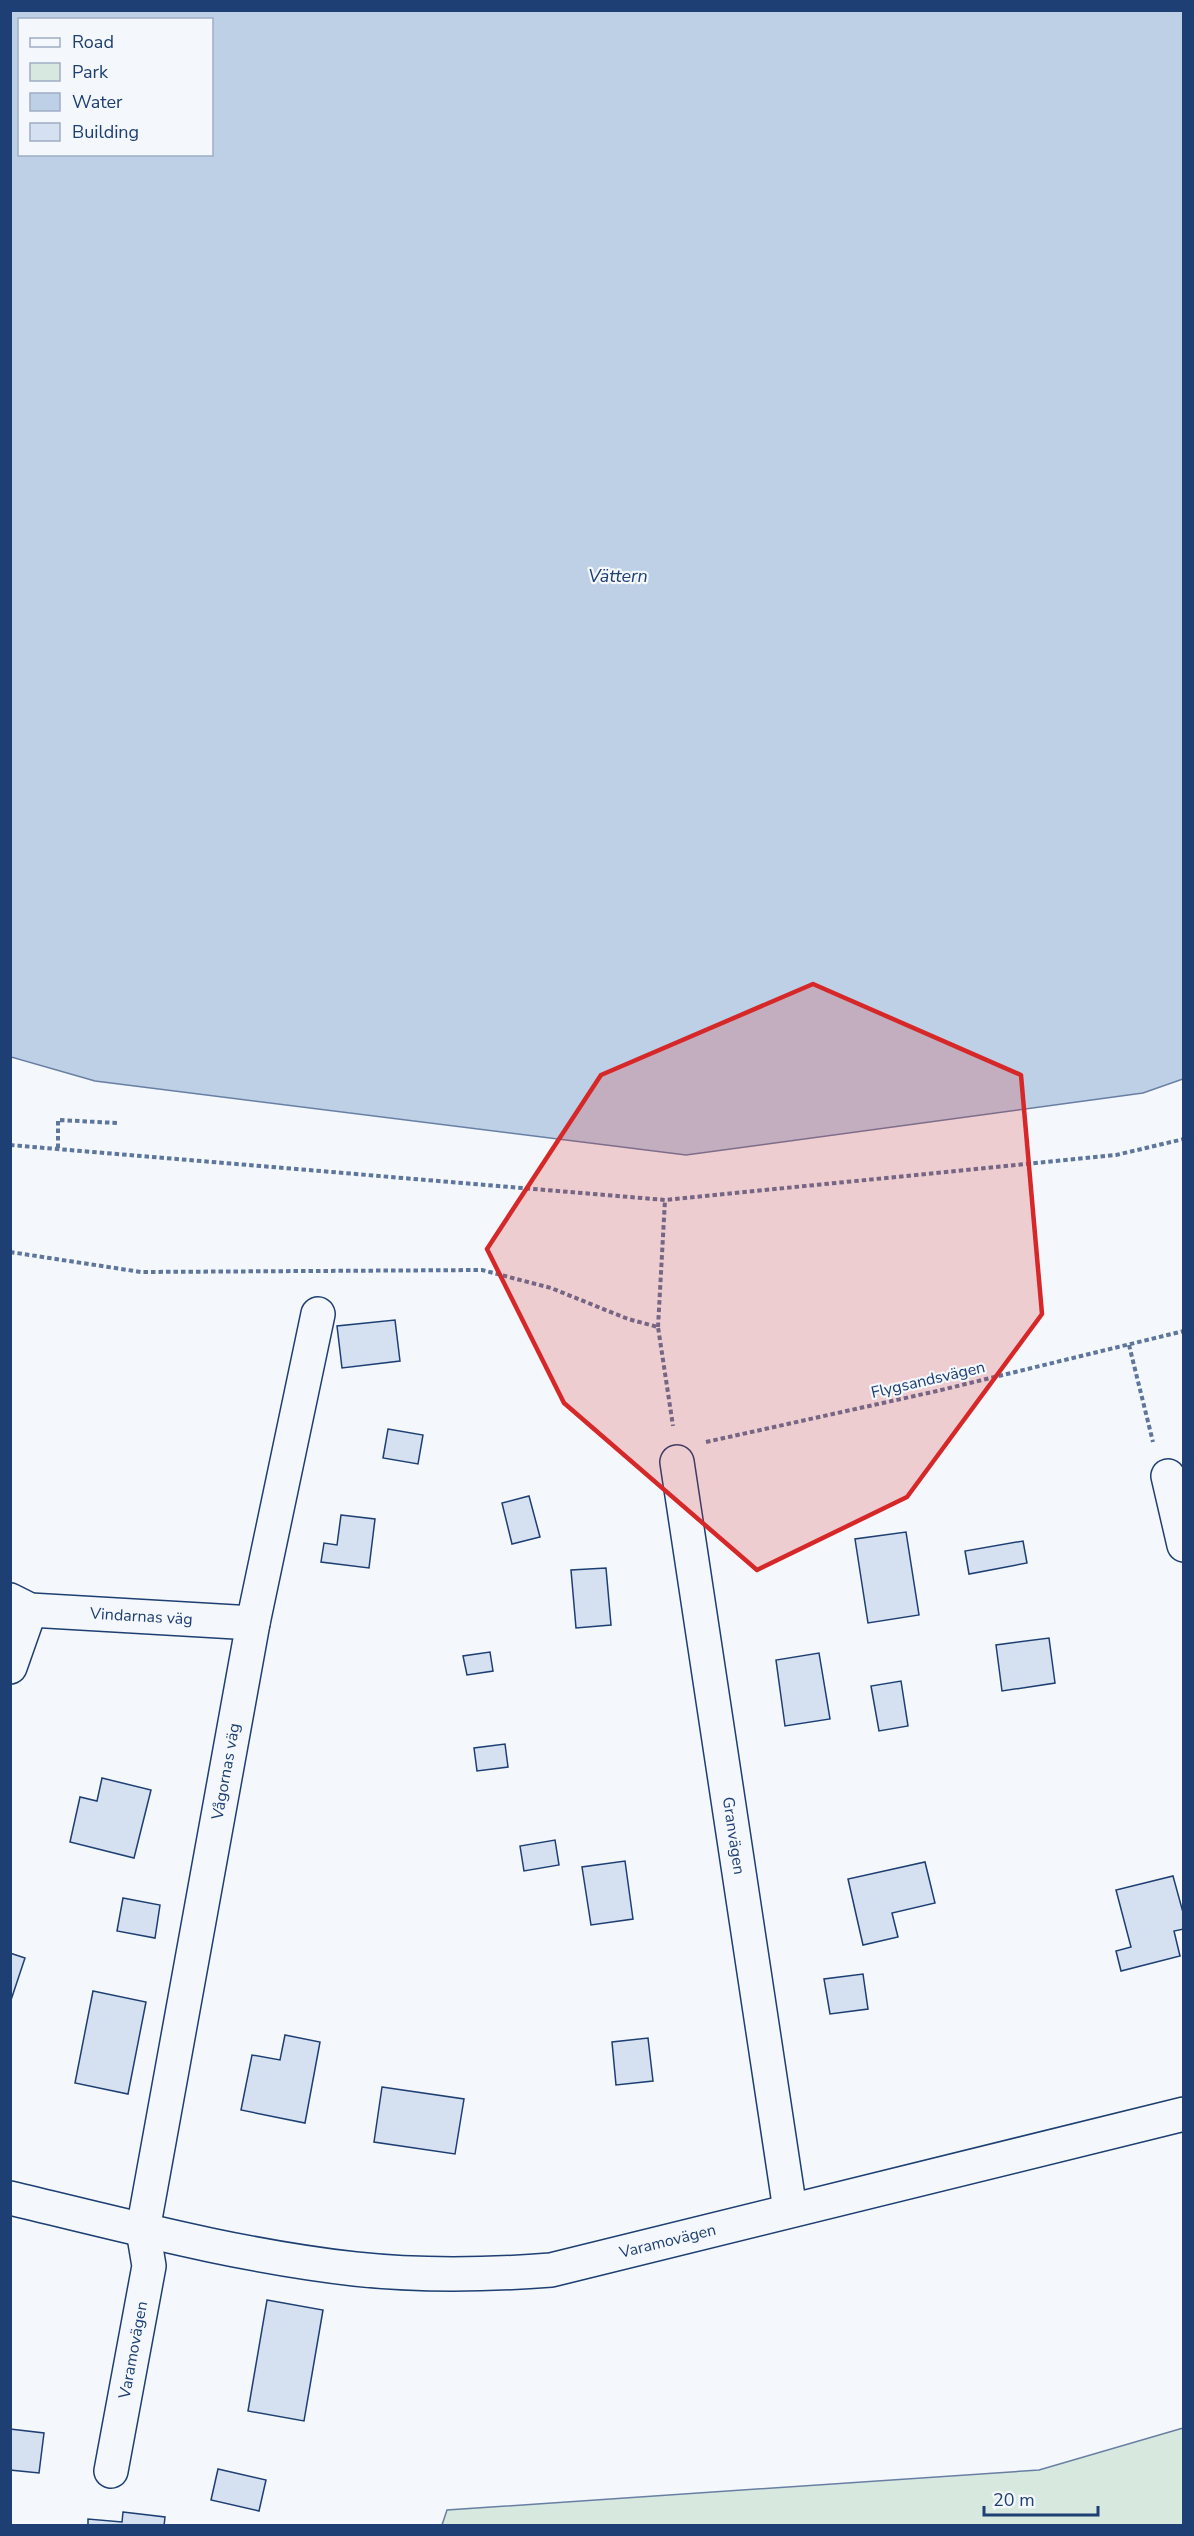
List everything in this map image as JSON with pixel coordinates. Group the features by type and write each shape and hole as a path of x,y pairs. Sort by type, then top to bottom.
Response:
{"street":[{"name":"Vågornas väg","path":"143,2230 253,1623 318,1314"},
{"name":"Granvägen","path":"684,1448 790,2210"},
{"path":"1168,1476 1184,1545"},
{"name":"Vindarnas väg","path":"10,1667 20,1605 253,1623"},
{"name":"Varamovägen","path":"10,2198 249,2253 355,2269 483,2275 551,2270 1184,2114"},
{"name":"Varamovägen","path":"111,2471 149,2266 143,2230"}],"path":[{"path":"58,1148 58,1120 117,1123"},
{"path":"10,1145 665,1200 1116,1155 1184,1139"},
{"path":"665,1200 658,1328 684,1448"},
{"path":"10,1252 141,1272 482,1270 551,1288 628,1319 658,1328"},
{"name":"Flygsandsvägen","path":"684,1448 937,1391 1184,1331"},
{"path":"1129,1345 1154,1448 1168,1476"}],"highlighted area":[{"path":"813,984 1021,1075 1042,1314 907,1497 757,1570 564,1403 487,1249 601,1075"}],"green space":[{"path":"1183,2428 1183,2525 442,2525 447,2510 1039,2470"}],"water":[{"name":"Vättern","path":"10,11 1183,11 1183,1079 1143,1093 686,1155 95,1081 11,1057"}],"building":[{"path":"395,1320 400,1361 342,1368 337,1326"},
{"path":"388,1429 423,1435 418,1464 383,1458"},
{"path":"529,1496 540,1537 512,1544 502,1503"},
{"path":"341,1515 375,1519 369,1568 321,1562 324,1543 337,1545"},
{"path":"906,1532 919,1615 868,1623 855,1539"},
{"path":"1023,1541 1027,1563 969,1574 965,1551"},
{"path":"606,1568 611,1625 576,1628 571,1570"},
{"path":"1049,1638 1055,1683 1002,1691 996,1645"},
{"path":"490,1652 493,1671 467,1675 463,1656"},
{"path":"819,1653 830,1719 785,1726 776,1660"},
{"path":"901,1681 908,1726 879,1731 871,1686"},
{"path":"505,1744 508,1767 477,1771 474,1748"},
{"path":"102,1778 151,1790 134,1858 70,1842 80,1797 97,1801"},
{"path":"555,1840 559,1865 524,1871 520,1846"},
{"path":"625,1861 633,1919 591,1925 582,1867"},
{"path":"925,1862 935,1903 892,1913 898,1937 863,1945 848,1879"},
{"path":"1173,1876 1184,1916 1184,1929 1174,1931 1180,1956 1121,1971 1116,1951 1131,1947 1116,1890"},
{"path":"123,1898 160,1905 155,1938 117,1931"},
{"path":"10,1953 25,1958 10,2003"},
{"path":"863,1974 868,2009 830,2014 824,1979"},
{"path":"93,1991 146,2002 128,2094 75,2083"},
{"path":"285,2035 320,2042 305,2123 241,2110 252,2055 280,2060"},
{"path":"648,2038 653,2081 616,2085 612,2042"},
{"path":"382,2087 464,2099 455,2154 374,2142"},
{"path":"267,2300 323,2310 304,2421 248,2411"},
{"path":"10,2429 44,2433 39,2473 10,2470"},
{"path":"218,2469 266,2480 259,2511 211,2500"},
{"path":"123,2512 165,2517 164,2526 88,2526 88,2519 122,2522"}]}
